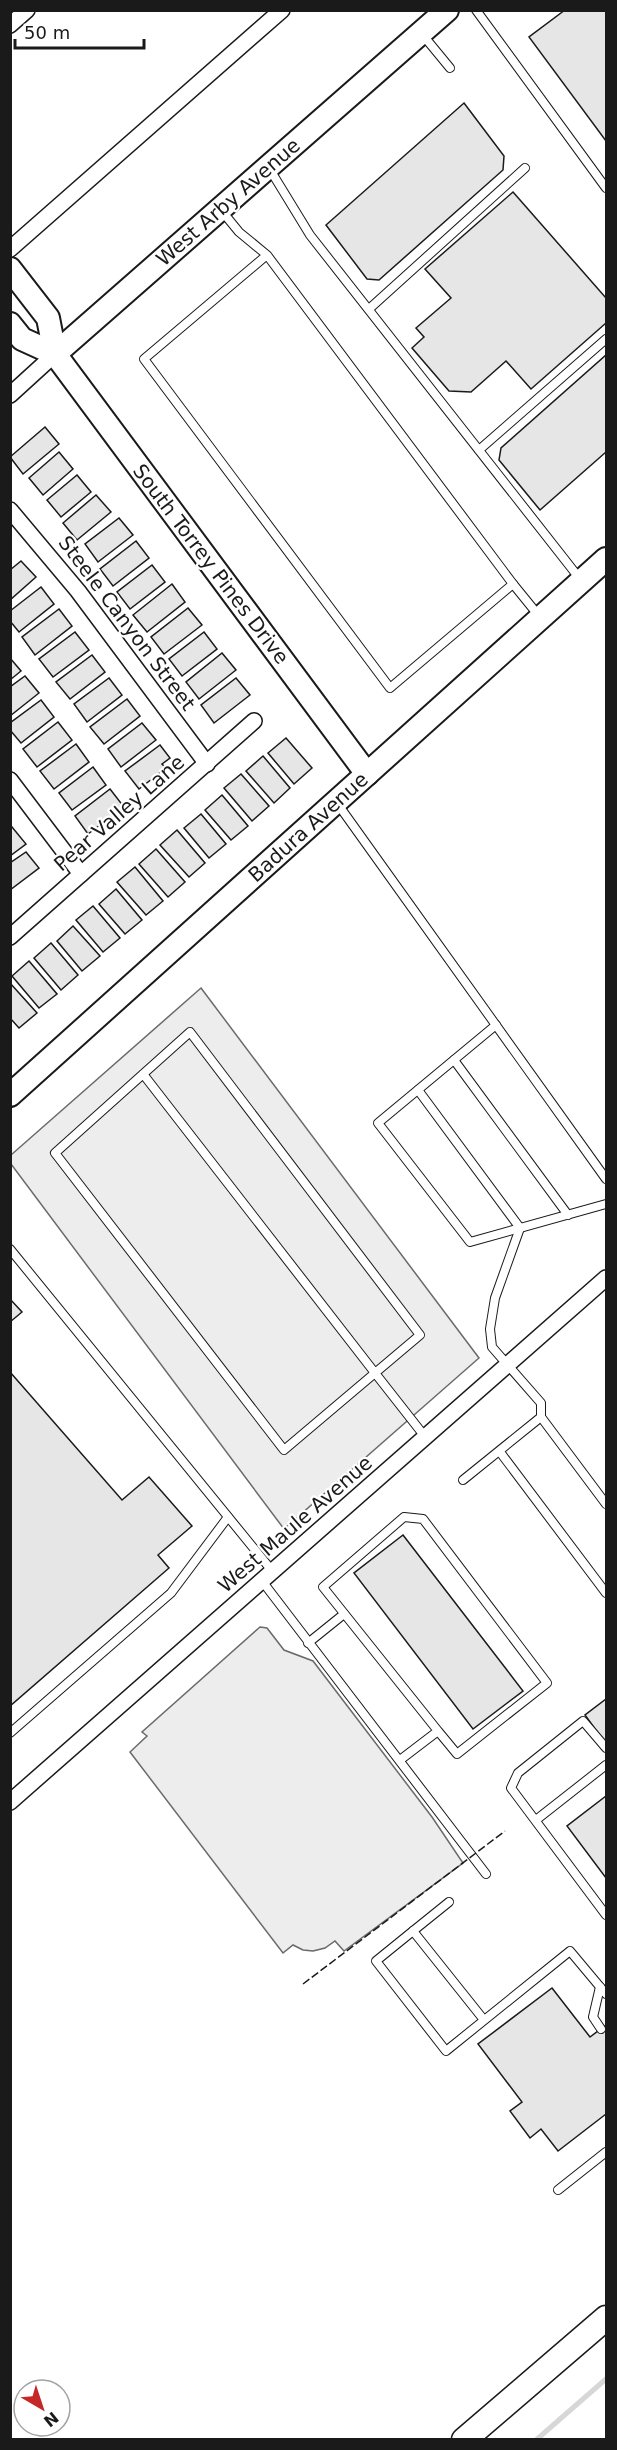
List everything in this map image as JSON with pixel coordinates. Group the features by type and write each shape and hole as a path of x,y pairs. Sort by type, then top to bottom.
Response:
{"main road":[{"path":"464,2439 606,2318"}],"street":[{"path":"10,25 27,10"},
{"path":"10,249 282,10"},
{"name":"West Arby Avenue","path":"10,395 447,10"},
{"name":"South Torrey Pines Drive","path":"10,269 48,318 55,354 367,774"},
{"name":"South Torrey Pines Drive","path":"10,324 22,339 55,354"},
{"name":"Steele Canyon Street","path":"10,510 78,591 207,764"},
{"name":"Badura Avenue","path":"10,1095 606,558"},
{"name":"Pear Valley Lane","path":"10,937 254,721"},
{"path":"10,780 81,874"},
{"name":"West Maule Avenue","path":"10,1802 606,1278"}],"lane":[{"path":"476,10 606,188"},
{"path":"422,34 450,68"},
{"path":"268,166 310,235 581,580"},
{"path":"369,309 525,168"},
{"path":"220,209 239,232 267,255 540,617"},
{"path":"267,255 144,359 390,688 513,584"},
{"path":"479,450 606,339"},
{"path":"336,802 606,1179"},
{"path":"496,1025 378,1124 470,1242 606,1204"},
{"path":"190,1032 420,1335 375,1373 284,1450 56,1153 190,1032"},
{"path":"454,1060 568,1215"},
{"path":"143,1074 426,1438"},
{"path":"418,1090 520,1228"},
{"path":"520,1228 495,1298 490,1329 492,1347 541,1403 541,1418 606,1504"},
{"path":"10,1249 228,1517 308,1643 486,1874"},
{"path":"464,1480 541,1418"},
{"path":"500,1452 606,1593"},
{"path":"10,1733 171,1593 228,1517"},
{"path":"404,1517 423,1519 547,1683 457,1754 438,1731 323,1587 404,1517"},
{"path":"308,1643 344,1614"},
{"path":"606,1748 583,1721 518,1773 511,1788 606,1915"},
{"path":"400,1760 438,1731"},
{"path":"536,1820 606,1765"},
{"path":"449,1902 376,1961 446,2051 570,1951 606,1994"},
{"path":"414,1931 483,2020"},
{"path":"600,1987 593,2017 601,2029"},
{"path":"558,2190 606,2152"}],"shaded area":[{"path":"201,988 479,1358 284,1529 11,1164 11,1155"},
{"path":"260,1627 267,1628 284,1650 313,1661 432,1817 463,1863 344,1951 335,1941 325,1948 313,1951 303,1950 293,1945 283,1953 130,1752 147,1736 142,1732"}],"building":[{"path":"565,10 606,10 606,141 529,37"},
{"path":"464,103 504,156 503,170 379,280 367,279 326,225"},
{"path":"513,192 606,298 606,323 531,389 506,361 471,392 449,391 412,348 424,337 416,328 451,298 425,269"},
{"path":"606,355 606,452 540,510 499,460 501,448"},
{"path":"45,427 59,444 23,474 10,457"},
{"path":"59,452 73,469 43,495 29,478"},
{"path":"77,475 91,492 61,517 47,500"},
{"path":"96,495 111,512 77,540 63,523"},
{"path":"119,518 133,535 98,562 85,544"},
{"path":"136,541 149,558 113,586 100,569"},
{"path":"21,561 36,577 10,600 10,570"},
{"path":"152,565 165,582 130,609 117,592"},
{"path":"172,584 185,602 147,632 133,615"},
{"path":"41,587 54,604 19,632 10,621 10,611"},
{"path":"188,608 202,625 164,654 151,637"},
{"path":"59,609 72,626 35,655 22,637"},
{"path":"75,632 89,650 53,677 39,659"},
{"path":"204,632 217,649 182,676 169,659"},
{"path":"222,653 236,670 199,699 186,682"},
{"path":"92,655 105,672 70,699 56,682"},
{"path":"10,658 21,671 10,680"},
{"path":"25,676 39,693 10,716 10,687"},
{"path":"109,678 122,695 87,722 74,704"},
{"path":"236,678 250,695 214,723 201,705"},
{"path":"127,699 140,716 104,744 90,727"},
{"path":"41,700 54,717 21,743 10,730 10,723"},
{"path":"58,722 72,740 37,767 23,749"},
{"path":"142,723 156,740 121,767 108,749"},
{"path":"286,738 312,768 294,784 268,753"},
{"path":"76,744 89,762 54,789 40,771"},
{"path":"160,745 170,758 162,764 166,768 139,789 125,771"},
{"path":"263,756 290,788 274,803 246,771"},
{"path":"93,767 106,785 72,810 59,793"},
{"path":"241,774 269,806 252,821 224,788"},
{"path":"110,789 124,807 88,834 75,816"},
{"path":"222,795 248,826 231,840 205,810"},
{"path":"201,814 226,844 209,858 184,828"},
{"path":"12,827 26,844 10,856 10,828"},
{"path":"177,830 205,863 189,877 160,845"},
{"path":"156,849 185,882 168,897 139,864"},
{"path":"26,852 39,868 10,890 10,863"},
{"path":"135,867 163,901 146,915 117,882"},
{"path":"116,889 142,920 125,934 99,904"},
{"path":"93,906 120,938 103,952 76,920"},
{"path":"73,926 100,956 82,971 57,941"},
{"path":"51,943 78,975 61,990 34,958"},
{"path":"29,961 57,994 39,1008 12,976"},
{"path":"10,983 37,1013 19,1028 10,1018"},
{"path":"10,1299 22,1312 10,1322"},
{"path":"10,1372 122,1500 149,1477 192,1526 158,1555 169,1568 10,1706"},
{"path":"403,1535 523,1691 473,1729 354,1573"},
{"path":"606,1699 606,1744 585,1715"},
{"path":"606,1796 606,1878 567,1826"},
{"path":"552,1988 590,2037 606,2025 606,2114 558,2151 541,2129 530,2138 510,2111 522,2102 478,2044"}],"waterway":[{"path":"536,2440 606,2379"}],"fence":[{"path":"303,1984 505,1831"}]}
